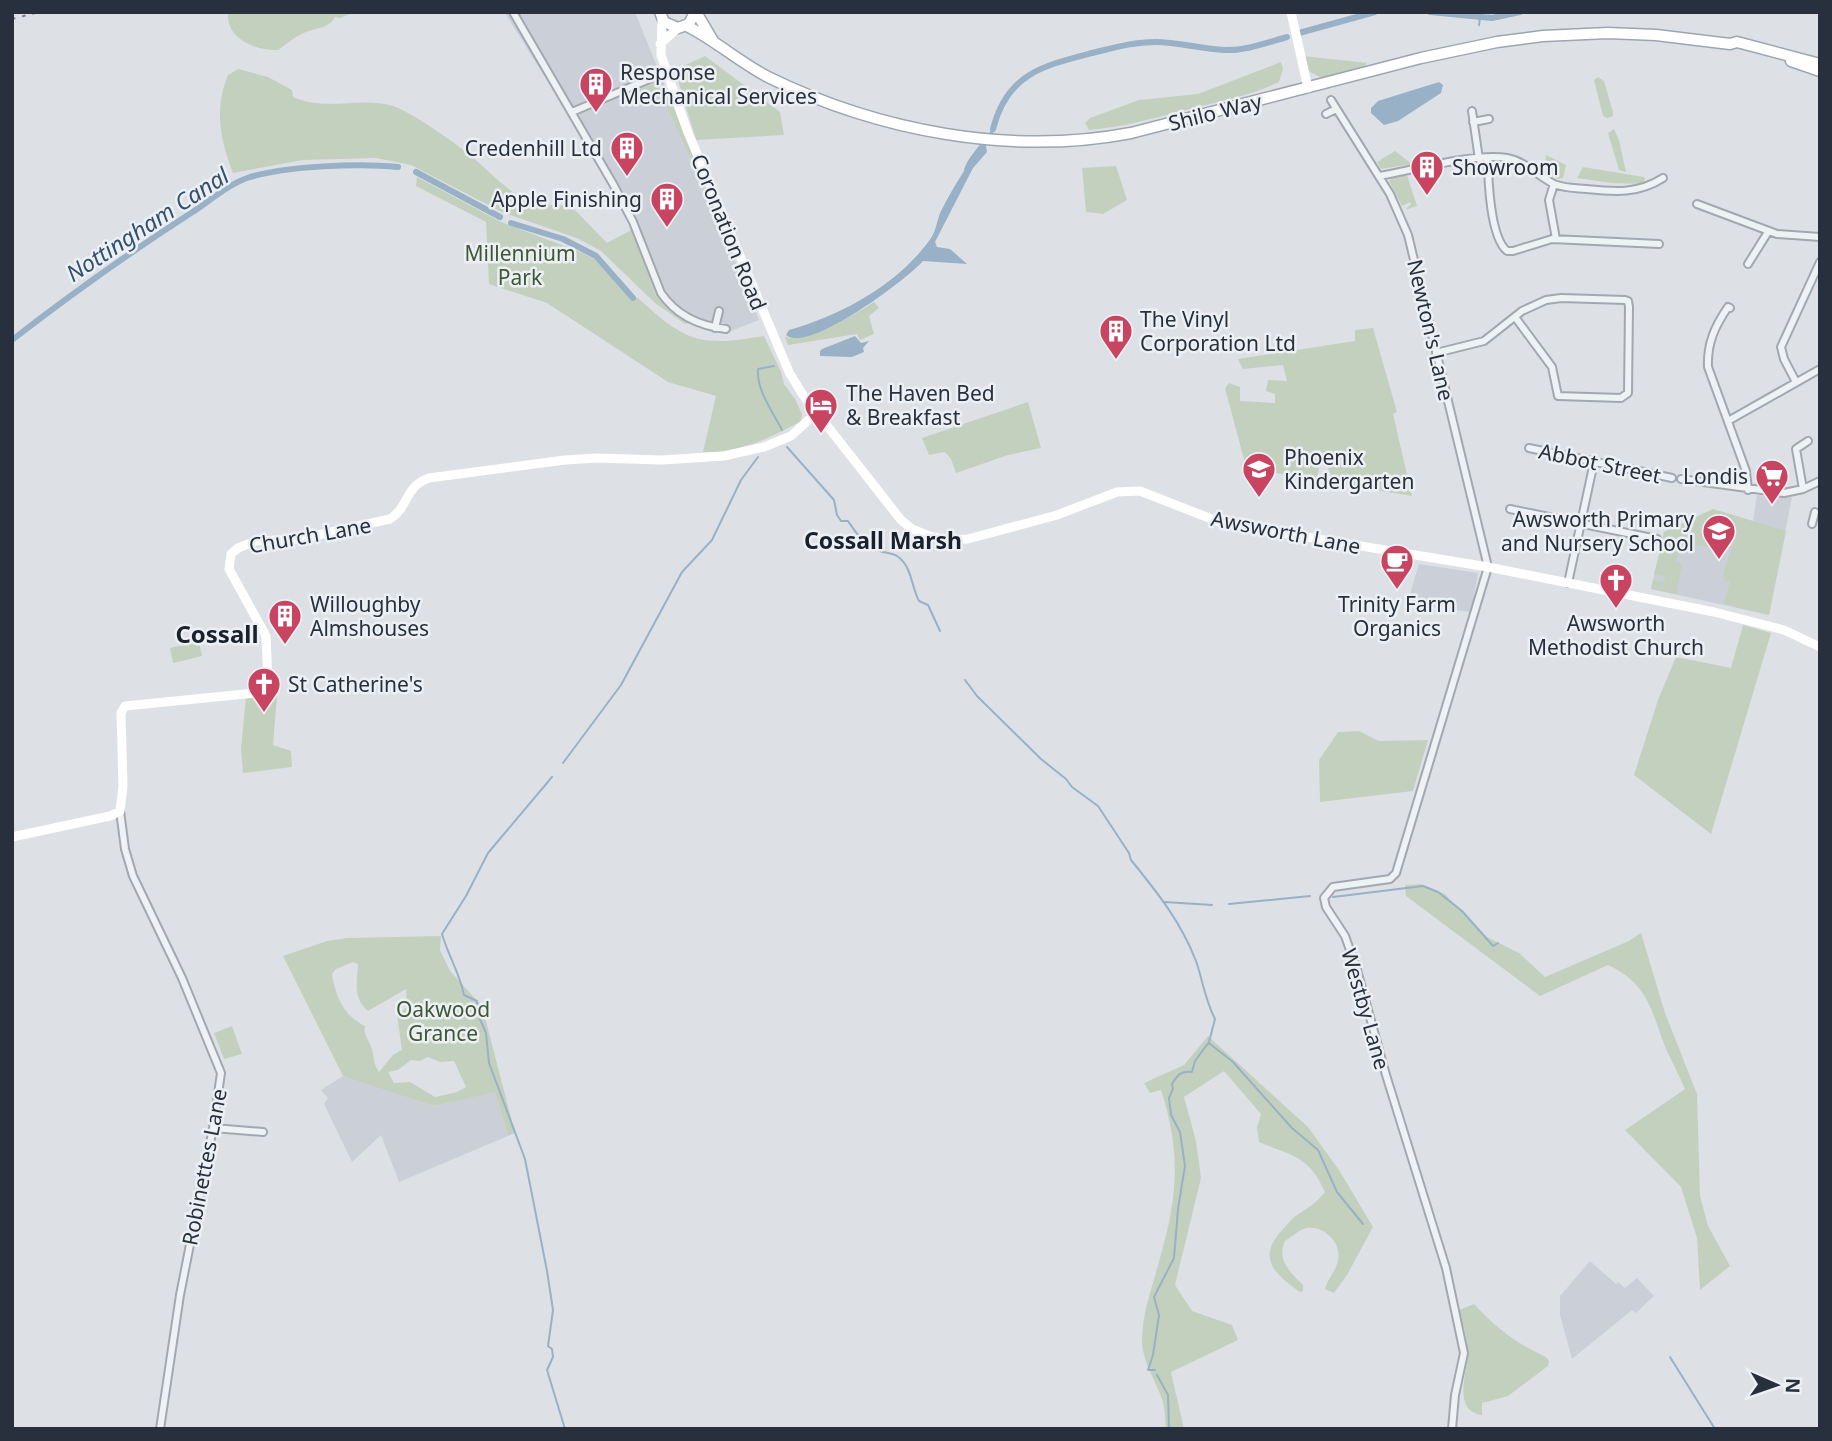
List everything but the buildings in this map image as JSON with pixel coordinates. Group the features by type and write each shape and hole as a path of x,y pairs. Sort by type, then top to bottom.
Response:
{"main road":[{"path":"682,27 696,12"},
{"name":"Shilo Way","path":"696,12 713,41"},
{"name":"Shilo Way","path":"661,16 667,24 682,27 713,41 735,58 769,77 844,108 923,129 1013,141 1060,141 1121,135 1462,49 1543,36 1632,33 1730,44 1737,42 1820,64"},
{"name":"Shilo Way","path":"1730,44 1735,48 1770,55 1820,71"}],"street":[{"path":"513,12 629,213 667,303 698,323 726,329"},
{"path":"1291,12 1308,88"},
{"name":"Coronation Road","path":"661,16 661,55 687,130 789,372 817,412"},
{"path":"660,44 682,27"},
{"path":"572,112 666,72"},
{"name":"Newton's Lane","path":"1331,100 1379,176 1408,236 1488,567"},
{"path":"1326,114 1336,108"},
{"path":"1472,111 1479,159"},
{"path":"1473,122 1489,119"},
{"path":"1488,158 1489,197 1503,248 1513,251 1543,240 1556,239 1660,244"},
{"path":"1379,176 1479,159 1504,158 1517,161 1554,184 1629,192 1646,188 1663,178"},
{"path":"1554,184 1549,200 1556,239"},
{"path":"1697,204 1768,232 1820,237"},
{"path":"1748,264 1768,232"},
{"path":"1796,382 1784,359 1782,347 1820,262"},
{"path":"1436,353 1483,341 1515,317 1530,306 1552,298 1628,301 1628,393 1621,397 1558,396 1552,367 1515,317"},
{"path":"1731,308 1728,307 1714,330 1708,360 1710,375 1748,477 1748,490"},
{"path":"715,328 719,311"},
{"path":"1728,421 1820,369"},
{"name":"Awsworth Lane","path":"817,412 901,520 917,531 938,538 956,540 989,534 1057,515 1129,490 1153,495 1208,518 1238,527 1488,567 1568,583 1746,620 1784,631 1820,647"},
{"name":"Church Lane","path":"121,710 129,705 255,693 265,689 268,680 266,636 229,569 231,554 243,545 266,539 303,539 390,519 398,512 414,485 429,478 565,460 662,460 724,456 764,447 791,436 817,412"},
{"path":"1803,489 1796,449 1808,441"},
{"name":"Abbot Street","path":"1529,449 1672,478"},
{"path":"1568,583 1594,462"},
{"path":"1681,479 1784,493 1803,489 1820,481"},
{"path":"1510,509 1581,523 1644,540 1657,539"},
{"path":"1815,512 1815,522"},
{"name":"Westby Lane","path":"1452,1429 1455,1395 1464,1353 1444,1258 1416,1174 1357,970 1345,936 1326,907 1324,898 1333,887 1390,879 1396,873 1488,567"},
{"name":"Robinettes Lane","path":"121,710 123,801 120,811 125,849 133,876 182,978 221,1073 213,1128 180,1294 160,1429"},
{"path":"12,837 110,816 120,811"},
{"path":"213,1128 263,1132"}],"shaded area":[{"path":"504,12 635,12 759,320 731,331 714,332 689,323 659,301 633,228 562,104"},
{"name":"Awsworth Primary and Nursery School","path":"1757,495 1792,497 1769,615 1651,589 1664,532 1713,509 1753,521"},
{"path":"1419,564 1478,573 1471,612 1407,604"},
{"path":"343,1076 434,1106 495,1091 508,1136 399,1182 381,1135 352,1162 324,1104 328,1098 321,1090"},
{"path":"1590,1261 1616,1284 1618,1282 1625,1288 1637,1278 1654,1296 1636,1313 1632,1310 1572,1359 1560,1315 1560,1296"}],"green space":[{"path":"228,12 355,12 340,18 335,17 326,26 302,34 278,50 269,50 251,45 236,36 228,21"},
{"path":"705,56 780,112 784,135 696,140 675,70"},
{"path":"1303,56 1367,63 1363,69 1322,78 1308,71"},
{"path":"1281,62 1283,69 1279,82 1253,92 1122,125 1089,130 1085,123 1090,118 1139,100 1198,94"},
{"path":"238,69 268,77 292,90 293,97 305,101 330,104 368,102 393,106 449,140 518,195 548,205 571,206 607,243 633,229 655,294 668,309 689,323 685,324 655,303 601,251 577,238 504,213 411,165 376,158 303,160 233,173 222,136 220,112 228,75"},
{"path":"1598,77 1604,81 1613,112 1613,116 1607,118 1603,116 1594,80"},
{"path":"663,81 733,255 693,158 690,158 659,89 639,97 640,89"},
{"path":"1614,129 1626,172 1619,170 1608,133"},
{"path":"1395,151 1412,164 1381,169 1377,162"},
{"path":"1546,155 1566,165 1563,178 1545,174"},
{"path":"1116,166 1127,200 1103,214 1086,212 1082,168"},
{"path":"1583,167 1644,177 1645,180 1643,184 1577,178"},
{"path":"1407,175 1417,206 1405,210 1410,202 1402,206 1389,181"},
{"name":"Millennium Park","path":"417,177 501,222 596,260 630,297 638,298 669,324 695,338 724,341 764,336 784,384 802,414 801,421 754,443 729,450 703,452 716,396 668,382 547,303 489,284 486,222 416,186"},
{"path":"874,302 879,308 869,316 874,334 860,340 857,334 788,345 785,337 795,338 818,332"},
{"path":"1373,328 1397,412 1393,414 1412,496 1332,483 1320,450 1314,452 1319,467 1317,481 1246,467 1225,388 1229,383 1240,387 1240,401 1275,403 1275,394 1266,391 1268,380 1287,381 1283,365 1243,369 1238,359 1355,341 1355,330"},
{"path":"1028,402 1041,448 1008,455 956,473 945,452 929,455 922,438"},
{"name":"Awsworth Primary and Nursery School","path":"1713,509 1786,531 1769,615 1723,604 1730,582 1723,580 1724,574 1735,532 1729,528 1725,530 1708,527 1706,537 1711,538 1709,547 1695,545 1696,536 1686,534 1676,561 1682,563 1677,594 1651,589 1653,580 1664,582 1665,576 1654,574 1661,547 1665,548 1666,543 1662,542 1664,532"},
{"path":"1743,625 1771,633 1711,834 1634,775 1658,700 1676,657 1731,668"},
{"path":"199,642 202,656 173,663 170,648"},
{"path":"277,696 273,745 291,751 292,767 243,773 241,749 246,697"},
{"path":"1359,731 1379,741 1428,740 1413,791 1320,802 1319,760 1338,732"},
{"path":"1421,884 1445,894 1487,937 1519,953 1545,977 1629,941 1641,933 1665,1013 1697,1094 1700,1196 1708,1226 1730,1266 1700,1290 1697,1238 1681,1187 1625,1130 1685,1089 1647,1000 1632,981 1608,965 1540,996 1406,896 1405,885"},
{"name":"Oakwood Grance","path":"441,936 440,950 450,971 482,1006 515,1133 508,1136 495,1092 434,1106 343,1076 283,956 327,941 347,938","holes":["353,962 358,964 358,996 368,1011 406,989 407,1007 397,1015 402,1050 393,1055 379,1072 365,1026 346,1011 338,998 332,974 336,969","428,1057 440,1062 454,1061 466,1087 435,1097 410,1082 394,1083 388,1072 398,1070 411,1060 420,1061"]},
{"path":"232,1026 242,1054 224,1059 214,1033"},
{"path":"1208,1036 1308,1127 1339,1170 1373,1227 1334,1293 1325,1289 1339,1254 1331,1237 1320,1230 1305,1228 1285,1241 1282,1254 1290,1271 1303,1285 1303,1291 1300,1292 1282,1278 1271,1264 1271,1248 1292,1220 1325,1192 1319,1180 1299,1159 1259,1142 1257,1128 1261,1114 1224,1071 1184,1097 1196,1141 1201,1178 1175,1285 1192,1311 1232,1325 1238,1340 1171,1372 1184,1429 1166,1429 1163,1402 1147,1364 1142,1331 1171,1214 1174,1154 1161,1090 1150,1093 1144,1083 1184,1065"},
{"path":"1474,1304 1507,1335 1549,1361 1548,1366 1508,1396 1482,1403 1482,1415 1467,1406 1463,1390 1468,1348 1459,1310"}],"water":[{"path":"1439,82 1443,85 1441,93 1398,121 1384,125 1371,113 1371,108 1378,101"},
{"path":"992,129 995,129 986,146 987,152 973,168 935,242 937,247 950,249 967,264 923,261 878,298 835,325 798,338 786,335 789,330 829,316 868,296 918,255 931,238 940,213 965,166"},
{"path":"855,336 861,343 869,341 863,348 864,352 852,357 820,356 822,349"}],"waterway":[{"name":"Nottingham Canal","path":"1299,33 1375,12"},
{"name":"Nottingham Canal","path":"1430,12 1492,18 1520,12"},
{"path":"1479,25 1480,18"},
{"name":"Nottingham Canal","path":"993,129 999,110 1017,84 1042,68 1057,63 1139,43 1164,42 1232,50 1287,37"},
{"name":"Nottingham Canal","path":"12,340 122,259 242,180 266,173 303,168 398,167"},
{"name":"Nottingham Canal","path":"416,172 500,217"},
{"name":"Nottingham Canal","path":"511,223 563,239 596,256 633,298"},
{"path":"774,366 758,369 758,377 762,393 782,430"},
{"path":"787,447 834,500 841,521 848,521 861,539 870,546 902,560 919,601 928,605 940,631"},
{"path":"563,763 621,685 682,572 712,540 741,480 758,457"},
{"path":"965,680 977,696 1041,759 1098,806 1131,860 1176,920 1196,961 1215,1019 1209,1042 1195,1061 1192,1072 1178,1076 1172,1084 1169,1098 1171,1115 1180,1132 1185,1166 1174,1258 1154,1297 1159,1315 1148,1370 1155,1370"},
{"path":"552,777 488,853 466,896 442,934 464,995 477,1001 479,1017 486,1033 489,1063 525,1159 553,1310 548,1346 552,1349 553,1357 547,1370 565,1429"},
{"path":"1333,897 1423,886 1438,892 1462,911 1493,946 1498,943"},
{"path":"1229,904 1310,896"},
{"path":"1165,902 1212,905"},
{"path":"1209,1043 1233,1062 1292,1128 1318,1150 1337,1192 1363,1224"},
{"path":"1670,1357 1715,1429"},
{"path":"1157,1375 1168,1395 1169,1429"}],"railway":[{"path":"12,19 39,12"}],"place":[{"name":"Response Mechanical Services","path":"596,114"},
{"name":"Credenhill Ltd","path":"627,178"},
{"name":"Showroom","path":"1427,197"},
{"name":"Apple Finishing","path":"667,229"},
{"name":"The Vinyl Corporation Ltd","path":"1116,361"},
{"name":"The Haven Bed & Breakfast","path":"821,435"},
{"name":"Phoenix Kindergarten","path":"1259,499"},
{"name":"Londis","path":"1772,506"},
{"name":"Awsworth Primary and Nursery School","path":"1719,561"},
{"name":"Trinity Farm Organics","path":"1397,591"},
{"name":"Awsworth Methodist Church","path":"1616,610"},
{"name":"Willoughby Almshouses","path":"285,646"},
{"name":"St Catherine's","path":"264,714"}],"district":[{"name":"Cossall Marsh","path":"883,540"},
{"name":"Cossall","path":"217,633"}]}
